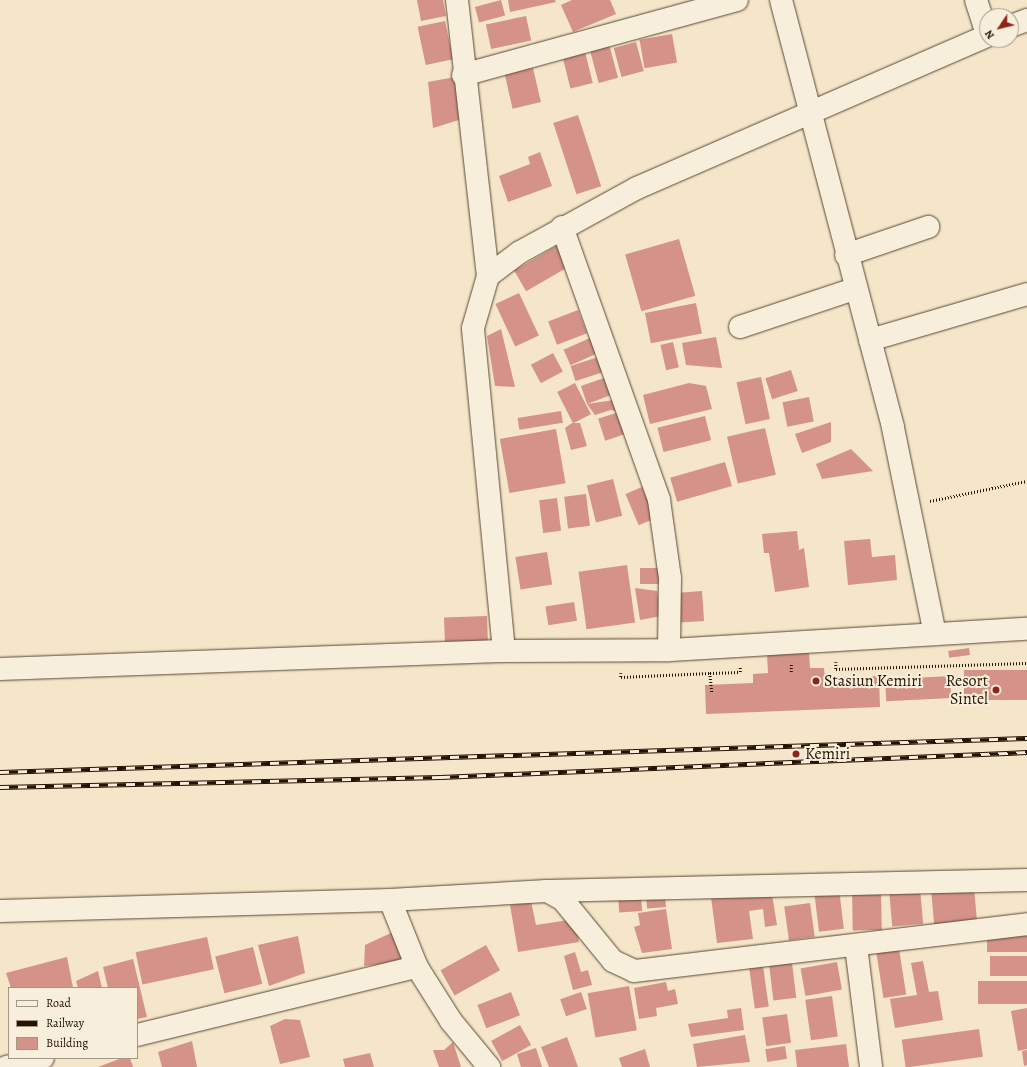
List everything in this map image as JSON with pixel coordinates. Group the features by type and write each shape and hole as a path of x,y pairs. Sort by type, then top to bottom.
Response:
{"street":[{"path":"457,0 463,75 488,276 474,328 504,651"},
{"path":"463,75 737,0"},
{"path":"781,0 812,111 854,289 870,340 908,506 935,634"},
{"path":"976,0 979,10"},
{"path":"488,276 499,265 562,227 679,168 979,38"},
{"path":"562,227 659,500 670,578 669,650"},
{"path":"846,255 928,227"},
{"path":"740,327 854,289"},
{"path":"870,340 1027,294"},
{"path":"0,669 504,651 669,650 1027,629"},
{"path":"0,911 390,900 547,891 1027,880"},
{"path":"547,891 563,900 613,961 634,971 856,946 1027,924"},
{"path":"390,900 417,967 451,1021 489,1067"},
{"path":"856,946 871,1067"},
{"path":"138,1035 417,967"},
{"path":"6,1067 39,1059"}],"path":[{"path":"908,506 1027,481"},
{"path":"829,661 836,661 836,669 1027,663"},
{"path":"710,673 712,692"}],"building":[{"path":"417,0 443,0 446,16 421,21"},
{"path":"501,0 505,15 479,22 475,7"},
{"path":"508,0 555,0 556,2 510,12"},
{"path":"572,0 610,0 616,14 573,32 561,5"},
{"path":"526,16 531,40 491,49 486,25"},
{"path":"445,21 453,59 426,65 418,27"},
{"path":"672,34 677,63 645,68 640,40"},
{"path":"636,42 644,71 622,77 614,48"},
{"path":"609,44 618,78 599,83 590,49"},
{"path":"585,52 593,83 570,89 563,58"},
{"path":"533,68 541,102 513,109 505,75"},
{"path":"455,77 462,119 433,128 428,82"},
{"path":"578,115 601,186 576,194 553,123"},
{"path":"540,152 552,186 508,202 499,176 530,164 528,157"},
{"path":"679,239 695,296 641,311 625,254"},
{"path":"560,244 572,265 526,291 514,270"},
{"path":"519,293 539,336 515,347 495,304"},
{"path":"696,303 702,333 651,343 645,313"},
{"path":"578,310 587,333 557,345 548,321"},
{"path":"501,329 515,387 495,386 487,336"},
{"path":"716,337 722,368 686,365 682,343"},
{"path":"590,338 597,354 570,365 564,350"},
{"path":"673,342 679,367 666,370 660,345"},
{"path":"553,353 563,372 541,383 531,365"},
{"path":"601,356 606,371 576,381 571,366"},
{"path":"791,370 798,391 772,399 765,378"},
{"path":"761,377 770,419 745,424 737,382"},
{"path":"604,378 611,395 587,404 581,386"},
{"path":"575,383 591,414 573,423 557,392"},
{"path":"689,383 706,386 712,409 650,424 643,395"},
{"path":"809,397 814,422 787,427 782,402"},
{"path":"614,400 619,412 611,410 595,415 587,404"},
{"path":"561,411 563,423 519,430 518,418"},
{"path":"619,412 626,434 605,441 598,419"},
{"path":"705,416 711,440 664,452 657,428"},
{"path":"831,422 831,442 802,453 795,434"},
{"path":"572,423 580,423 587,446 571,450 565,428"},
{"path":"765,428 776,475 738,484 727,437"},
{"path":"556,429 566,483 509,493 500,439"},
{"path":"851,449 873,471 822,479 816,464"},
{"path":"725,462 732,486 677,502 670,478"},
{"path":"613,479 622,516 596,522 587,486"},
{"path":"642,487 655,518 639,525 625,494"},
{"path":"586,494 590,526 568,528 564,497"},
{"path":"557,498 561,531 543,533 539,500"},
{"path":"797,531 799,550 804,548 809,587 775,592 769,553 764,553 762,534"},
{"path":"870,539 872,557 895,555 897,580 848,585 844,541"},
{"path":"547,552 552,585 521,590 515,557"},
{"path":"627,565 635,622 587,629 578,572"},
{"path":"640,568 663,568 663,584 640,584"},
{"path":"635,588 657,591 661,616 640,620"},
{"path":"702,591 704,621 680,623 678,593"},
{"path":"574,602 577,621 548,625 545,607"},
{"path":"487,616 488,641 445,642 444,618"},
{"path":"969,648 970,655 949,658 948,651"},
{"name":"Stasiun Kemiri","path":"809,652 810,668 824,668 825,678 879,676 880,707 706,714 705,685 753,683 753,674 768,673 767,654"},
{"name":"Resort Sintel","path":"964,670 1027,670 1027,700 964,700"},
{"path":"950,676 951,698 886,701 885,679"},
{"path":"974,887 977,922 934,926 931,891"},
{"path":"771,888 777,925 765,927 763,909 749,911 753,939 717,943 711,897"},
{"path":"920,888 923,924 892,927 889,891"},
{"path":"839,889 844,929 819,932 814,892"},
{"path":"881,889 882,930 853,930 852,890"},
{"path":"641,895 642,911 619,913 618,897"},
{"path":"665,895 666,907 647,909 646,897"},
{"path":"531,901 536,925 575,919 579,942 518,952 510,905"},
{"path":"810,903 815,937 789,940 784,907"},
{"path":"666,909 672,949 642,953 634,927 640,925 638,913"},
{"path":"393,932 406,961 364,966 365,945"},
{"path":"298,936 305,973 269,986 258,945"},
{"path":"987,936 1027,936 1027,952 987,952"},
{"path":"207,937 214,969 142,984 136,952"},
{"path":"486,945 500,970 455,996 441,970"},
{"path":"253,947 262,984 224,993 215,956"},
{"path":"899,949 906,994 883,998 876,953"},
{"path":"575,952 581,972 588,970 592,985 573,990 564,956"},
{"path":"990,956 1027,956 1027,976 990,976"},
{"path":"67,957 73,987 11,987 6,973"},
{"path":"133,959 147,1017 138,1019 138,987 108,987 103,967"},
{"path":"923,961 929,992 938,991 943,1020 895,1028 890,999 917,995 911,963"},
{"path":"837,962 842,990 805,996 801,968"},
{"path":"792,963 796,998 773,1001 769,966"},
{"path":"763,966 769,1007 755,1009 749,968"},
{"path":"98,971 102,987 78,987 76,981"},
{"path":"978,981 1027,981 1027,1004 978,1004"},
{"path":"666,982 668,991 675,989 678,1004 656,1008 657,1016 639,1019 634,988"},
{"path":"629,986 637,1030 595,1038 588,993"},
{"path":"511,992 520,1015 486,1028 477,1005"},
{"path":"581,992 587,1009 566,1016 560,999"},
{"path":"832,996 838,1037 811,1040 805,1000"},
{"path":"741,1008 744,1030 691,1037 688,1024 728,1018 727,1010"},
{"path":"1027,1008 1027,1049 1018,1051 1011,1011"},
{"path":"787,1014 791,1043 766,1046 762,1017"},
{"path":"285,1019 300,1020 310,1057 280,1064 270,1026"},
{"path":"520,1025 531,1045 502,1061 491,1041"},
{"path":"979,1029 983,1057 906,1067 902,1040"},
{"path":"745,1035 750,1062 697,1067 693,1044"},
{"path":"567,1037 578,1067 549,1067 541,1047"},
{"path":"192,1041 197,1067 162,1067 158,1052"},
{"path":"453,1042 461,1067 439,1067 433,1050 444,1050"},
{"path":"846,1044 849,1067 797,1067 795,1050"},
{"path":"785,1046 787,1059 767,1062 765,1049"},
{"path":"536,1048 542,1067 521,1067 517,1054"},
{"path":"645,1049 650,1067 622,1067 619,1058"},
{"path":"1027,1050 1027,1065 1024,1066 1022,1051"},
{"path":"370,1053 374,1067 345,1067 343,1059"},
{"path":"119,1059 130,1059 133,1067 98,1067"}],"railway":[{"path":"0,772 1027,738"},
{"path":"0,787 441,777 1027,752"}],"place":[{"name":"Stasiun Kemiri","path":"816,681"},
{"name":"Resort Sintel","path":"996,690"},
{"name":"Kemiri","path":"796,754"}]}
